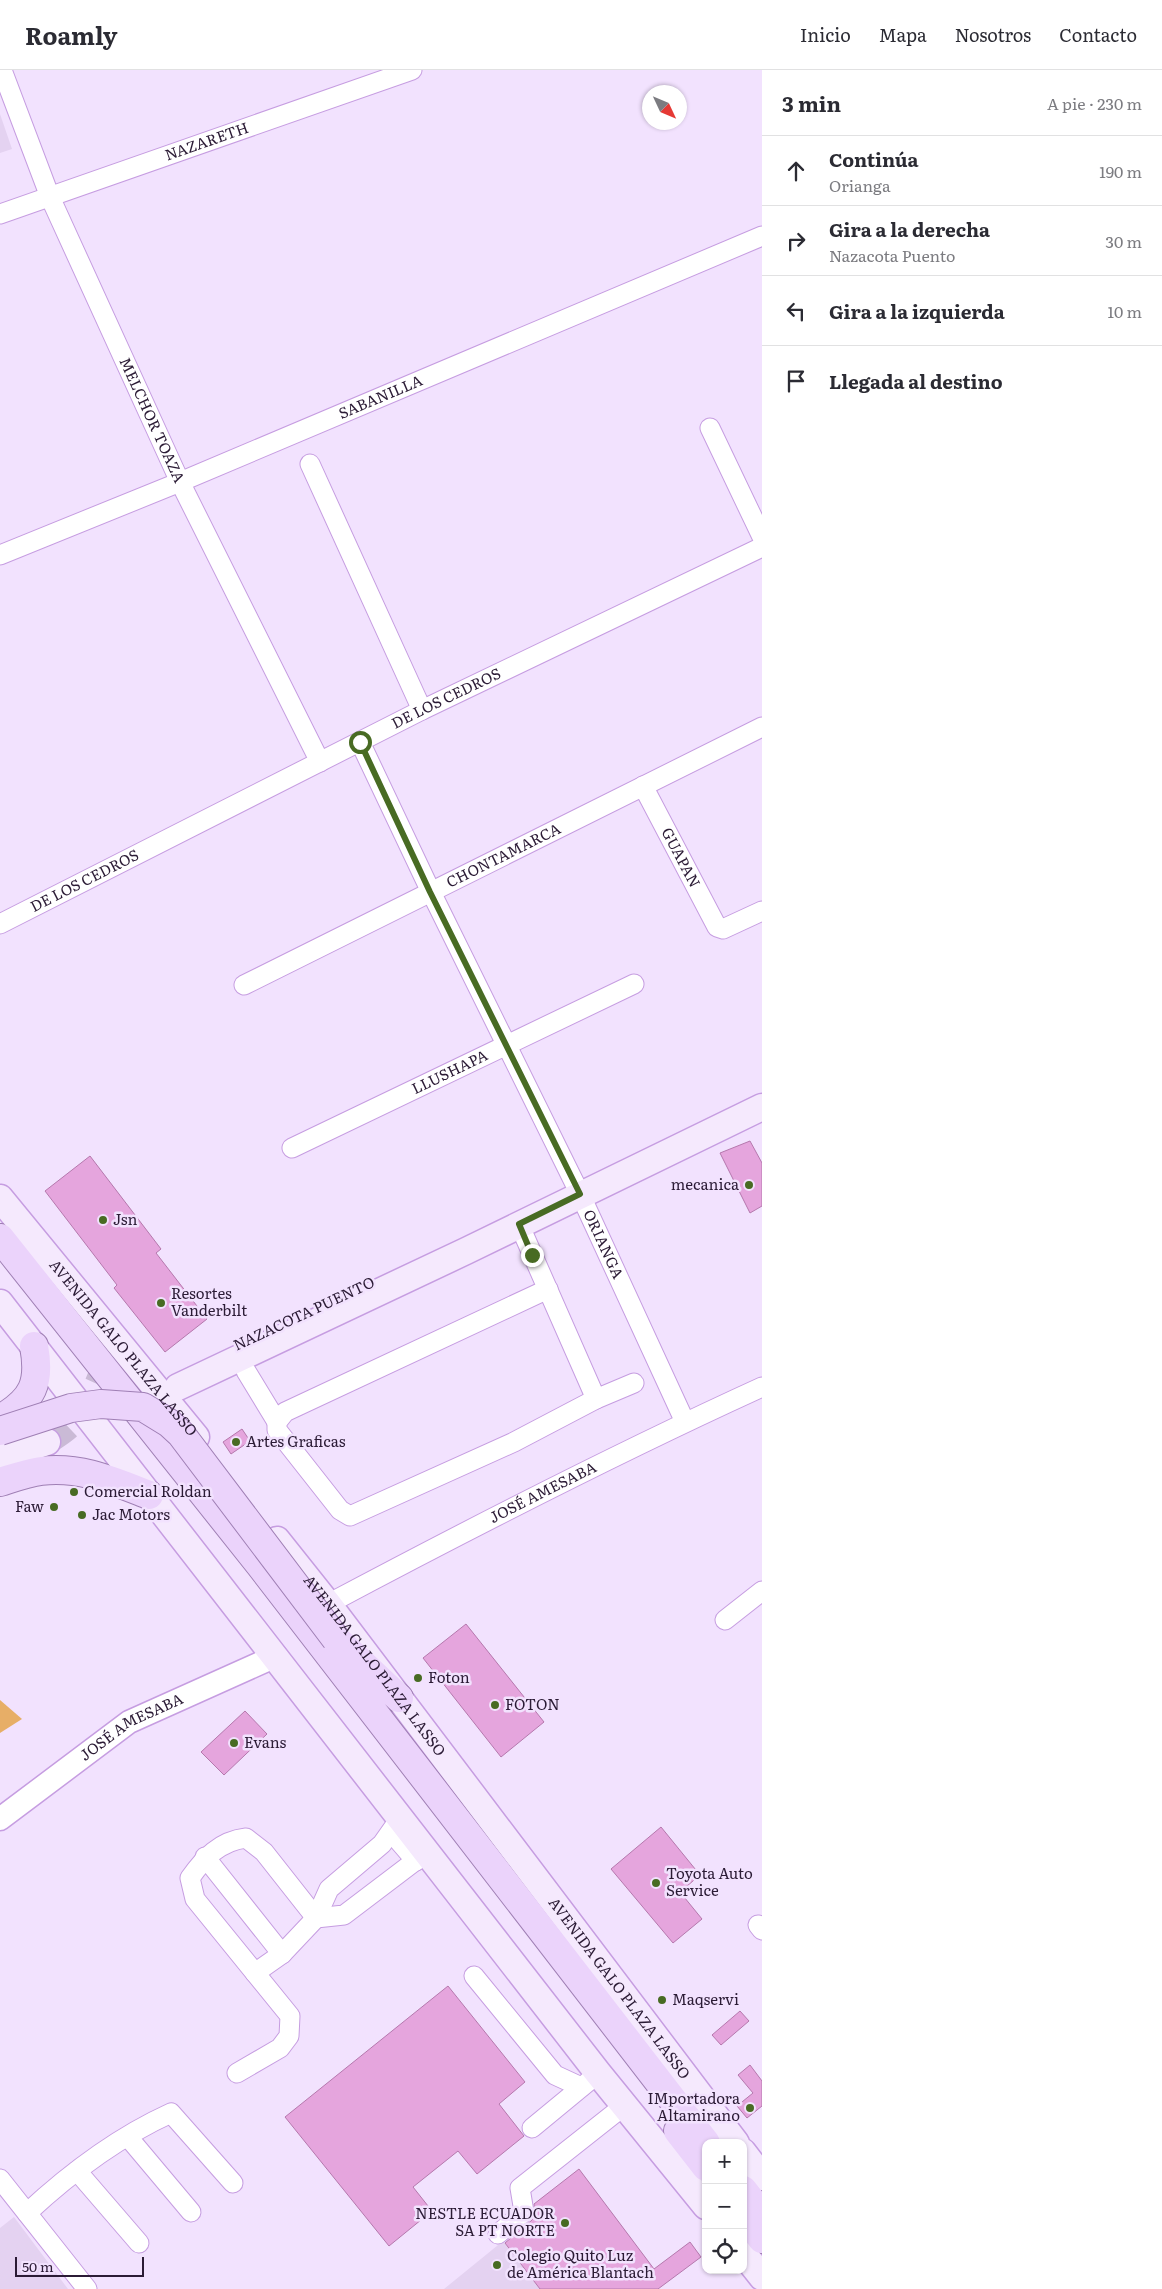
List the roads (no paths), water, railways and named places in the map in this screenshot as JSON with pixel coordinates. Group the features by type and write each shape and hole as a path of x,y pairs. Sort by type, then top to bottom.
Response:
{"main road":[{"name":"NAZACOTA PUENTO","path":"178,1388 466,1251 762,1106"},
{"name":"AVENIDA GALO PLAZA LASSO","path":"0,1198 145,1373 328,1604 733,2139"},
{"path":"0,1208 62,1290"},
{"name":"AVENIDA GALO PLAZA LASSO","path":"0,1238 266,1572 703,2139"},
{"name":"NAZACOTA PUENTO","path":"145,1373 156,1378 165,1378 429,1257 466,1251"},
{"path":"183,1421 190,1405 198,1394 438,1277 466,1251"},
{"path":"0,1264 252,1577 376,1742 702,2162"},
{"path":"0,1303 276,1656 396,1825 422,1856 590,2080 625,2105 702,2201"},
{"path":"0,1419 22,1403 35,1383 38,1367 34,1346"},
{"path":"0,1431 71,1408 101,1404 143,1407 156,1414 181,1434 336,1639 399,1698"},
{"path":"0,1458 47,1442"},
{"path":"0,1482 40,1471 78,1470 107,1478 149,1495"},
{"path":"747,2157 762,2176"},
{"path":"747,2195 762,2214"},
{"path":"747,2220 762,2239"},
{"path":"747,2258 762,2276"}],"street":[{"name":"MELCHOR TOAZA","path":"2,70 50,197 180,482 320,762"},
{"name":"NAZARETH","path":"0,214 412,70"},
{"name":"SABANILLA","path":"0,555 180,482 762,236"},
{"path":"710,428 762,536"},
{"path":"310,464 422,710"},
{"name":"DE LOS CEDROS","path":"0,924 422,710 762,546"},
{"name":"CHONTAMARCA","path":"244,985 762,727"},
{"name":"ORIANGA","path":"360,742 430,892 580,1194 685,1422"},
{"name":"GUAPAN","path":"643,786 720,929 762,911"},
{"name":"LLUSHAPA","path":"292,1148 504,1044 634,984"},
{"path":"519,1224 596,1399"},
{"path":"277,1422 285,1412 548,1289"},
{"path":"246,1371 277,1422 279,1435 340,1510 350,1516 514,1442 596,1399 634,1383"},
{"name":"JOSÉ AMESABA","path":"328,1604 458,1535 685,1422 762,1387"},
{"path":"725,1620 762,1591"},
{"name":"JOSÉ AMESABA","path":"0,1819 130,1722 276,1656"},
{"path":"255,1973 282,1954 316,1918 329,1890 382,1844 396,1825"},
{"path":"238,2073 280,2048 289,2036 290,2016 194,1898 190,1878 205,1857 232,1839 246,1838 264,1852 316,1918"},
{"path":"316,1918 344,1915 422,1856"},
{"path":"205,1857 282,1954"},
{"path":"474,1976 555,2075 590,2080"},
{"path":"532,2128 590,2080"},
{"path":"498,2234 524,2212 520,2188 625,2105"},
{"path":"27,2213 54,2188 77,2171 128,2137 171,2114 233,2183"},
{"path":"128,2137 191,2212"},
{"path":"77,2171 139,2244"},
{"path":"0,2179 87,2289"}],"tunnel":[{"path":"47,1442 67,1428 80,1413 92,1395 103,1367 101,1350 97,1342 62,1290"}],"place":[{"name":"mecanica","path":"749,1185"},
{"name":"Jsn","path":"103,1220"},
{"name":"Resortes Vanderbilt","path":"161,1303"},
{"name":"Artes Graficas","path":"236,1442"},
{"name":"Comercial Roldan","path":"74,1492"},
{"name":"Faw","path":"54,1507"},
{"name":"Jac Motors","path":"82,1515"},
{"name":"Foton","path":"418,1678"},
{"name":"FOTON","path":"495,1705"},
{"name":"Evans","path":"234,1743"},
{"name":"Toyota Auto Service","path":"656,1883"},
{"name":"Maqservi","path":"662,2000"},
{"name":"IMportadora Altamirano","path":"750,2108"},
{"name":"NESTLE ECUADOR SA PT NORTE","path":"565,2223"},
{"name":"Colegio Quito Luz de América Blantach","path":"497,2265"}]}
